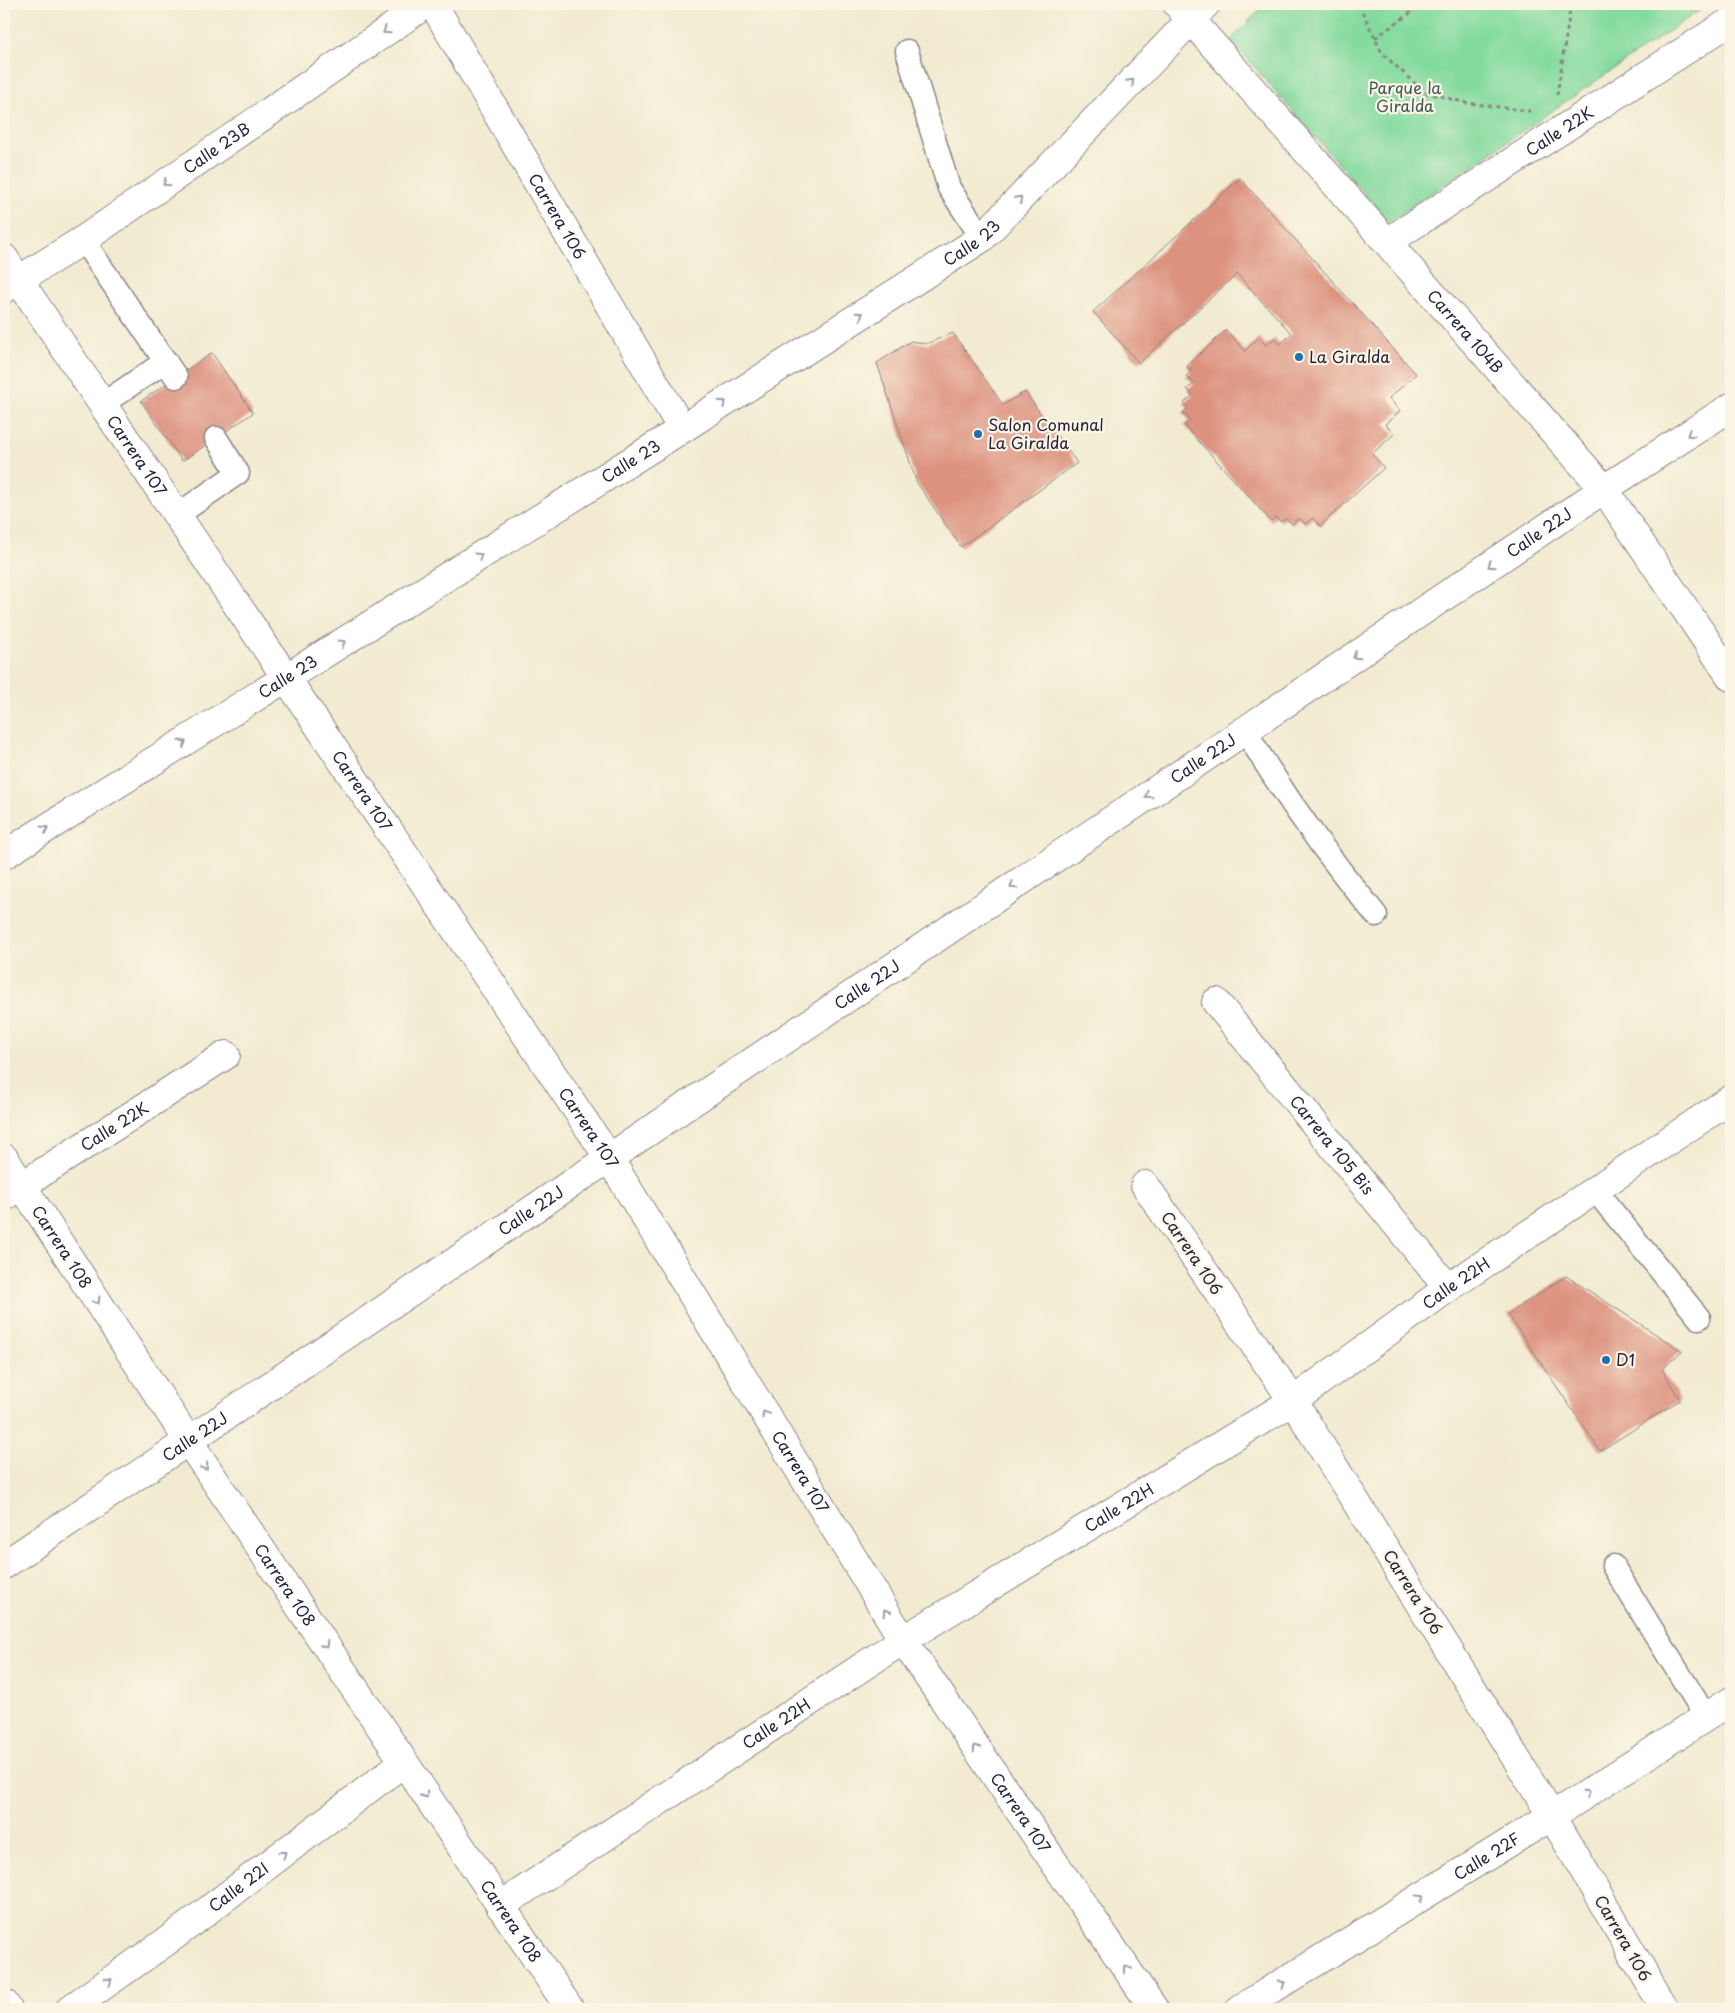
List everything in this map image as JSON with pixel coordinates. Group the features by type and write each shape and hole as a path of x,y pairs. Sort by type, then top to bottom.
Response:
{"street":[{"name":"Calle 23B","path":"8,276 83,240 426,4"},
{"name":"Carrera 106","path":"433,4 682,429"},
{"name":"Calle 23","path":"4,855 982,238 1191,9"},
{"name":"Carrera 104B","path":"1191,9 1387,242 1604,489 1731,677"},
{"name":"Calle 22K","path":"1387,242 1731,21"},
{"name":"Carrera 107","path":"8,276 101,405 609,1158 903,1640 1154,2009"},
{"name":"Calle 22J","path":"4,1565 1604,489 1731,407"},
{"name":"Carrera 105 Bis","path":"1216,1002 1448,1288"},
{"name":"Calle 22K","path":"13,1191 226,1055"},
{"name":"Calle 22H","path":"500,1906 903,1640 1294,1401 1448,1288 1731,1099"},
{"name":"Carrera 108","path":"4,1158 13,1191 189,1442 570,2009"},
{"name":"Carrera 106","path":"1145,1185 1294,1401 1552,1816 1665,2009"},
{"name":"Calle 22F","path":"1240,2009 1552,1816 1731,1701"},
{"name":"Calle 22I","path":"70,2009 174,1936 404,1762"},
{"path":"4,2003 8,2009"}],"lane":[{"path":"907,52 949,188 982,238"},
{"path":"83,240 171,369 101,405"},
{"path":"176,516 238,473 216,438"},
{"path":"1245,730 1270,772 1332,863 1376,915"},
{"path":"1595,1190 1699,1318"},
{"path":"1613,1566 1706,1717"}],"path":[{"path":"1361,4 1362,11 1382,53 1424,92 1467,103 1539,111"},
{"path":"1375,38 1423,4"},
{"path":"1550,137 1570,4"}],"green space":[{"name":"Parque la Giralda","path":"1265,4 1709,4 1389,222 1231,40"}],"building":[{"name":"La Giralda","path":"1240,178 1416,374 1389,398 1400,411 1385,424 1394,434 1372,454 1384,468 1320,526 1313,518 1305,524 1299,518 1292,524 1286,518 1281,522 1276,517 1271,521 1184,425 1190,421 1183,413 1188,408 1184,403 1193,395 1187,389 1194,384 1186,376 1191,371 1187,366 1226,330 1245,351 1259,337 1266,345 1275,338 1280,344 1292,334 1237,274 1139,363 1093,312"},
{"name":"Salon Comunal La Giralda","path":"953,333 1003,405 1025,392 1077,463 961,547 917,483 877,363 911,341 926,344"},
{"path":"212,353 253,413 182,461 141,401"},
{"name":"D1","path":"1566,1276 1682,1351 1662,1369 1680,1400 1600,1451 1508,1314"}],"place":[{"name":"La Giralda","path":"1299,357"},
{"name":"Salon Comunal La Giralda","path":"978,434"},
{"name":"D1","path":"1606,1360"}]}
